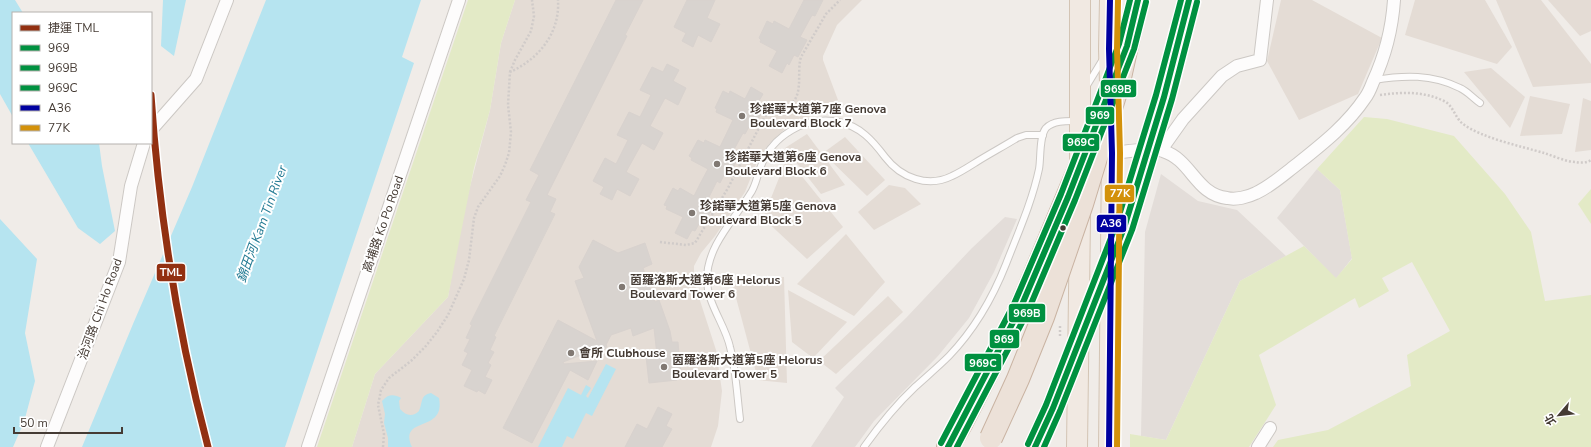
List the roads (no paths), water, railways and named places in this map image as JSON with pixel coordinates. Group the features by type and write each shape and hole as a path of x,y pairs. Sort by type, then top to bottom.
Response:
{"highway":[{"path":"948,447 962,424 1021,306 1068,197 1118,48 1138,0"},
{"path":"1035,447 1053,408 1124,228 1164,97 1189,0"},
{"path":"989,443 1018,379 1043,317 1082,204 1118,82 1118,48"}],"main road":[{"path":"1077,447 1081,95 1080,0"},
{"path":"1109,447 1112,152 1118,48 1110,0"}],"street":[{"path":"152,129 196,79 227,0"},
{"name":"高埔路 Ko Po Road","path":"308,447 459,0"},
{"path":"1161,150 1183,118 1222,76 1237,66 1260,60 1267,0"},
{"path":"1112,152 1161,150 1175,155 1185,165 1196,181 1216,197 1229,199 1241,198 1256,193 1273,183 1339,130 1366,98 1381,65 1392,26 1394,0"},
{"name":"治河路 Chi Ho Road","path":"47,447 119,262 131,186 144,144"},
{"path":"1258,447 1270,428"}],"lane":[{"path":"1081,95 1118,48"},
{"path":"1374,80 1411,76 1438,79 1461,88 1480,103"},
{"path":"740,419 730,346 708,290 707,270 713,250 752,192 766,154 783,136 793,129 816,121 839,122 859,130 868,136 891,165 899,171 916,180 934,181 952,177 1017,138 1026,135 1043,134"},
{"path":"864,447 914,388 949,356 972,327 998,286 1026,213 1039,170 1043,134 1046,128 1054,123 1064,121 1080,121"}],"water":[{"path":"0,0 15,0 22,12 12,12 12,115 0,94"},
{"path":"163,0 186,0 174,56 161,46"},
{"name":"錦田河 Kam Tin River","path":"266,0 421,0 402,57 414,63 285,447 82,447 192,187"},
{"path":"29,144 99,144 115,231 100,244 78,228"},
{"path":"0,219 37,259 25,333 35,381 24,422 13,447 0,447"},
{"path":"606,364 616,369 592,416 586,413 573,439 567,436 562,447 538,447 568,388 581,395 586,385 591,388 586,396 588,398"},
{"path":"431,393 439,398 439,409 436,416 430,421 416,427 411,431 409,437 412,447 388,447 388,438 384,423 385,414 382,401 393,395 401,398 399,401 400,409 407,414 412,415 419,411 423,397"}],"metro line":[{"name":"TML","path":"152,110 164,228 178,316 208,447"}],"place":[{"name":"珍諾華大道第7座 Genova Boulevard Block 7","path":"742,116"},
{"name":"珍諾華大道第6座 Genova Boulevard Block 6","path":"717,164"},
{"name":"珍諾華大道第5座 Genova Boulevard Block 5","path":"692,213"},
{"name":"茵羅洛斯大道第6座 Helorus Boulevard Tower 6","path":"622,287"},
{"name":"會所 Clubhouse","path":"571,353"},
{"name":"茵羅洛斯大道第5座 Helorus Boulevard Tower 5","path":"664,367"}]}
